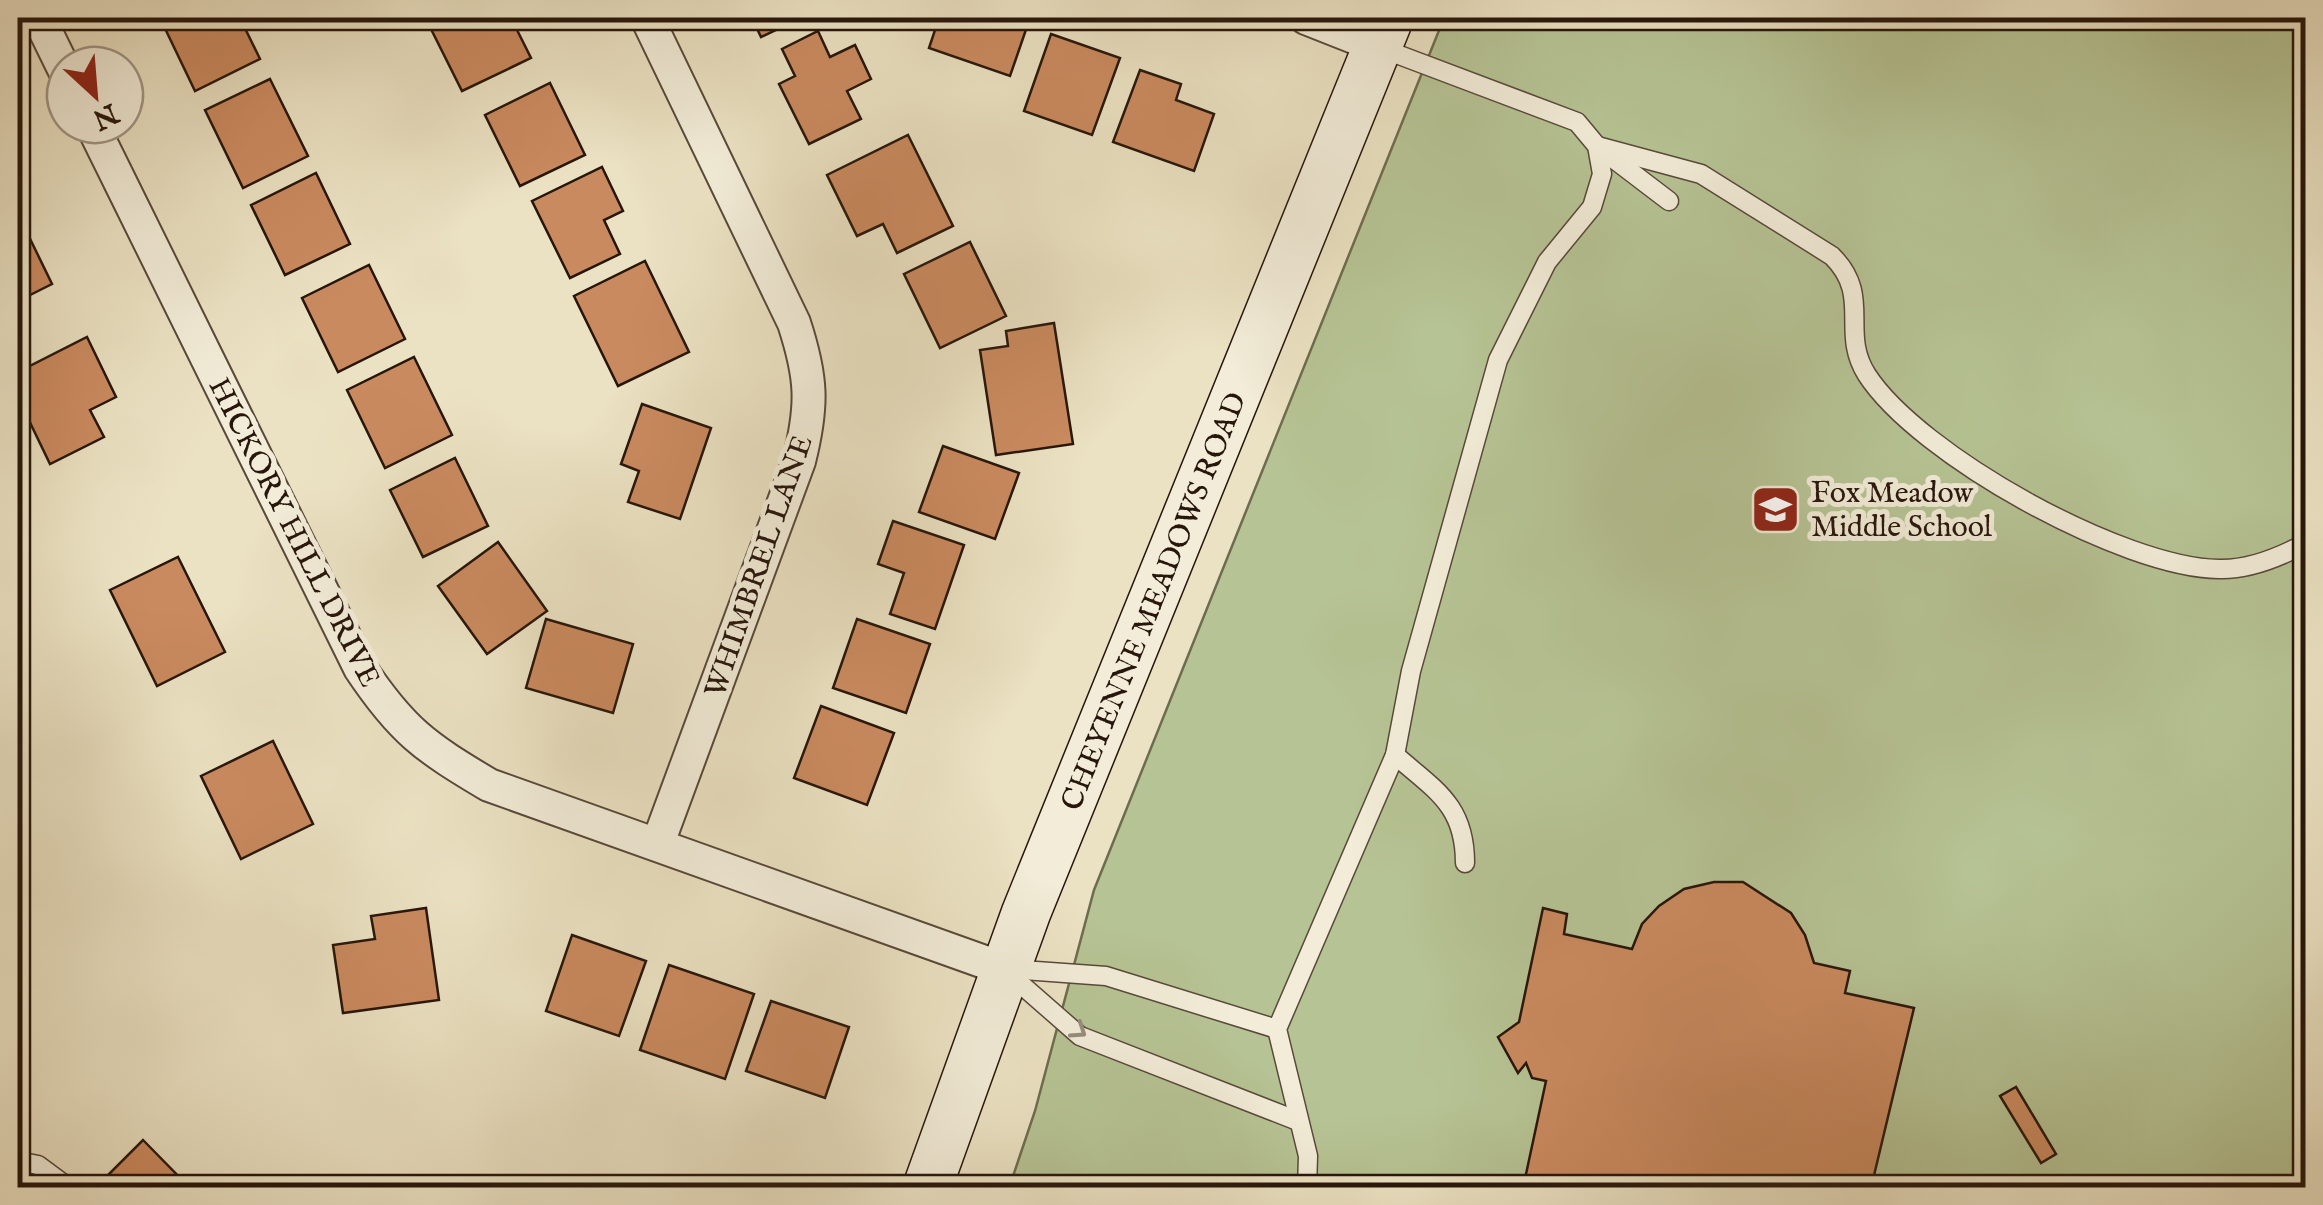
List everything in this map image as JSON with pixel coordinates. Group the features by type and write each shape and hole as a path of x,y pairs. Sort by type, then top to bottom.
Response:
{"main road":[{"name":"CHEYENNE MEADOWS ROAD","path":"927,1188 1004,969 1383,32"}],"street":[{"path":"39,18 52,45"},
{"name":"WHIMBREL LANE","path":"646,18 794,323 810,370 811,413 799,461 658,843"},
{"path":"1306,18 1383,32"},
{"name":"HICKORY HILL DRIVE","path":"102,145 360,668 394,719 435,753 489,786 1004,969"}],"lane":[{"path":"1383,32 1577,122 1597,146 1669,201"},
{"path":"1597,146 1702,174 1832,256 1849,273 1855,288 1856,344 1865,372 1889,401 1971,469 2030,505 2129,548 2218,570 2254,564 2306,543"},
{"path":"1306,1188 1308,1156 1276,1029 1395,755 1411,670 1498,360 1548,262 1592,207 1602,174 1597,146"},
{"path":"1395,755 1445,799 1459,817 1466,863"},
{"path":"1004,969 1106,976 1276,1029"},
{"path":"1004,969 1080,1036 1298,1121"},
{"path":"18,1161 38,1165 68,1188"}],"green space":[{"name":"Fox Meadow Middle School","path":"1444,18 2305,18 2305,1187 1009,1188 1035,1111 1094,890"}],"building":[{"path":"160,18 240,18 260,59 195,91"},
{"path":"443,18 511,18 531,58 462,91 429,25"},
{"path":"752,18 801,18 761,37"},
{"path":"939,18 1030,18 1010,76 929,48"},
{"path":"818,31 830,57 855,45 871,79 847,91 861,119 809,144 779,84 795,76 782,49"},
{"path":"1051,34 1120,58 1092,135 1024,111"},
{"path":"1140,70 1181,84 1176,100 1214,114 1194,171 1113,142"},
{"path":"270,79 308,156 243,188 205,110"},
{"path":"550,83 585,155 520,186 485,115"},
{"path":"908,135 953,226 897,253 883,224 857,236 827,175"},
{"path":"602,167 623,211 604,220 620,254 570,278 532,201"},
{"path":"316,173 350,244 285,275 251,205"},
{"path":"18,214 52,284 18,301"},
{"path":"970,242 1006,316 940,348 904,274"},
{"path":"645,261 689,352 618,386 574,296"},
{"path":"369,265 405,339 338,372 302,298"},
{"path":"1054,323 1073,444 996,455 980,350 1008,346 1006,331"},
{"path":"87,337 116,397 90,410 104,437 50,464 22,406 18,408 18,372"},
{"path":"414,357 452,435 385,468 347,390"},
{"path":"642,404 711,428 680,519 628,502 639,471 621,464"},
{"path":"943,446 1019,473 995,539 919,512"},
{"path":"455,458 488,526 423,557 390,490"},
{"path":"893,521 964,545 935,629 890,614 904,573 878,564"},
{"path":"498,542 547,611 487,654 438,586"},
{"path":"178,557 225,652 157,686 110,590"},
{"path":"546,619 633,644 613,713 526,688"},
{"path":"857,619 930,644 906,713 833,688"},
{"path":"821,706 894,733 867,805 794,778"},
{"path":"273,741 313,824 241,859 201,776"},
{"path":"1714,882 1743,882 1791,913 1805,935 1814,963 1850,971 1845,993 1914,1008 1871,1188 1523,1188 1546,1081 1532,1078 1526,1063 1518,1073 1498,1037 1519,1022 1543,908 1567,914 1564,934 1632,949 1642,924 1659,906 1684,889"},
{"path":"426,908 439,1000 343,1013 333,945 375,939 371,916"},
{"path":"572,935 646,961 619,1036 546,1011"},
{"path":"669,965 754,994 725,1079 640,1050"},
{"path":"771,1001 849,1027 825,1098 746,1071"},
{"path":"2016,1087 2056,1154 2041,1163 2000,1096"},
{"path":"143,1140 190,1188 103,1188 99,1184"}],"place":[{"name":"Fox Meadow Middle School","path":"1776,509"}]}
